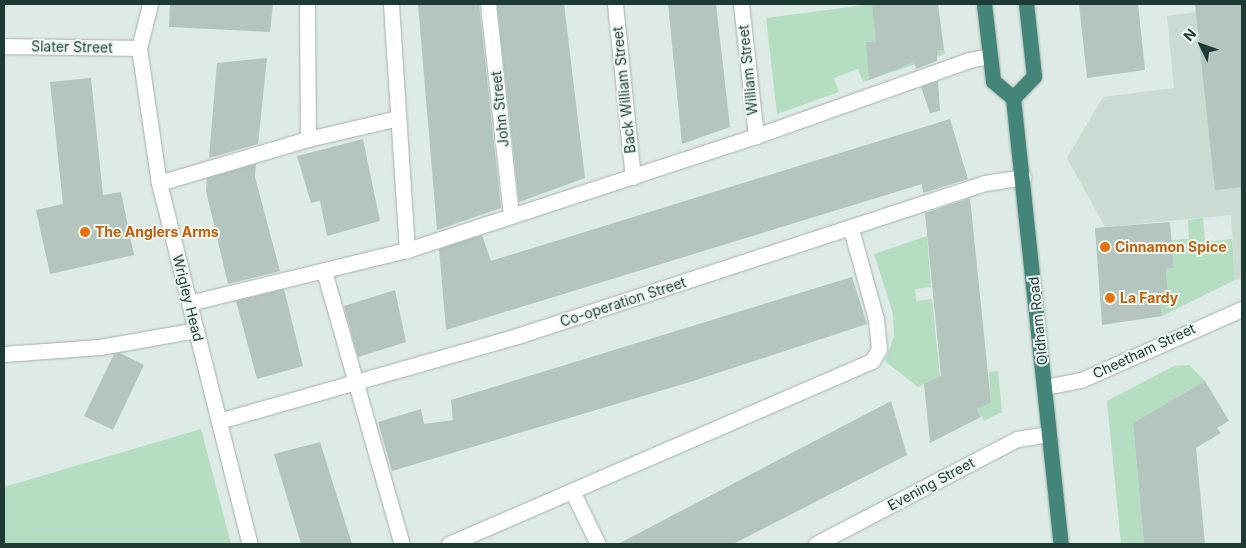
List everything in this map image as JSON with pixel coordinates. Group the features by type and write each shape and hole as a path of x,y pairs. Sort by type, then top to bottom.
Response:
{"highway":[{"path":"984,4 992,80 1013,98 1034,76 1026,4"},
{"name":"Oldham Road","path":"1013,98 1024,177 1061,544"}],"street":[{"path":"140,48 150,4"},
{"path":"307,4 308,139"},
{"path":"391,4 407,250"},
{"name":"John Street","path":"488,4 511,215"},
{"name":"Back William Street","path":"615,4 633,177"},
{"name":"William Street","path":"741,4 756,136"},
{"name":"Slater Street","path":"4,46 140,48"},
{"name":"Wrigley Head","path":"140,48 159,183 248,544"},
{"path":"189,303 407,250 756,136 969,60 989,56"},
{"path":"159,183 308,139 398,118"},
{"name":"Co-operation Street","path":"219,421 354,383 851,229 978,185 1024,177"},
{"path":"449,544 872,361 879,349 876,319 851,229"},
{"path":"324,271 354,383 402,544"},
{"name":"Cheetham Street","path":"1045,387 1081,380 1242,309"},
{"path":"4,354 100,347 196,330"},
{"name":"Evening Street","path":"816,544 1017,439 1049,434"},
{"path":"572,491 598,544"}],"shaded area":[{"path":"1195,4 1242,4 1242,279 1235,280 1231,215 1105,227 1067,158 1103,97 1174,88 1167,16 1196,12"}],"green space":[{"path":"872,4 896,38 866,42 935,52 944,50 945,54 863,82 858,69 834,78 839,92 777,114 766,18"},
{"path":"1203,218 1205,242 1232,239 1235,280 1162,316 1160,302 1168,302 1166,268 1174,267 1172,247 1154,241 1189,239 1188,220"},
{"path":"927,236 931,287 915,289 916,301 932,299 940,377 918,387 885,361 894,337 893,314 874,254"},
{"path":"1189,365 1205,381 1133,423 1144,544 1121,544 1107,401 1174,366"},
{"path":"998,371 1002,412 984,421 977,409 991,403 989,372"},
{"path":"201,429 231,544 4,544 4,487"}],"building":[{"path":"170,4 273,4 270,32 169,27"},
{"path":"418,4 479,4 501,208 437,230"},
{"path":"497,4 564,4 585,178 519,202"},
{"path":"668,4 716,4 730,127 682,144"},
{"path":"872,4 938,4 944,50 937,51 937,61 916,69 914,62 869,80 866,42 876,41"},
{"path":"1079,4 1138,4 1145,70 1087,78"},
{"path":"1195,4 1242,4 1242,187 1215,190"},
{"path":"267,58 258,144 209,158 217,63"},
{"path":"91,78 103,195 121,192 134,255 50,274 36,210 63,204 50,82"},
{"path":"938,81 940,111 930,113 921,87"},
{"path":"950,119 968,179 923,193 922,184 446,330 439,249 482,235 491,261"},
{"path":"363,139 380,221 327,236 320,201 311,203 297,156"},
{"path":"256,164 255,177 280,271 228,284 206,191 207,178"},
{"path":"970,198 991,403 977,409 981,417 930,443 924,384 941,376 925,213"},
{"path":"1170,222 1174,268 1166,268 1168,302 1160,302 1162,316 1102,325 1095,228"},
{"path":"852,277 867,324 690,382 392,471 378,422 421,409 424,424 453,420 451,400"},
{"path":"284,289 303,366 257,379 236,301"},
{"path":"395,290 406,342 358,357 344,306"},
{"path":"120,353 144,365 113,430 84,416 114,354"},
{"path":"1205,381 1229,421 1217,428 1221,433 1196,448 1205,544 1144,544 1133,423"},
{"path":"891,401 907,455 733,544 618,544"},
{"path":"320,442 352,544 301,544 274,454"}],"place":[{"name":"The Anglers Arms","path":"85,232"},
{"name":"Cinnamon Spice","path":"1105,247"},
{"name":"La Fardy","path":"1110,298"}]}
